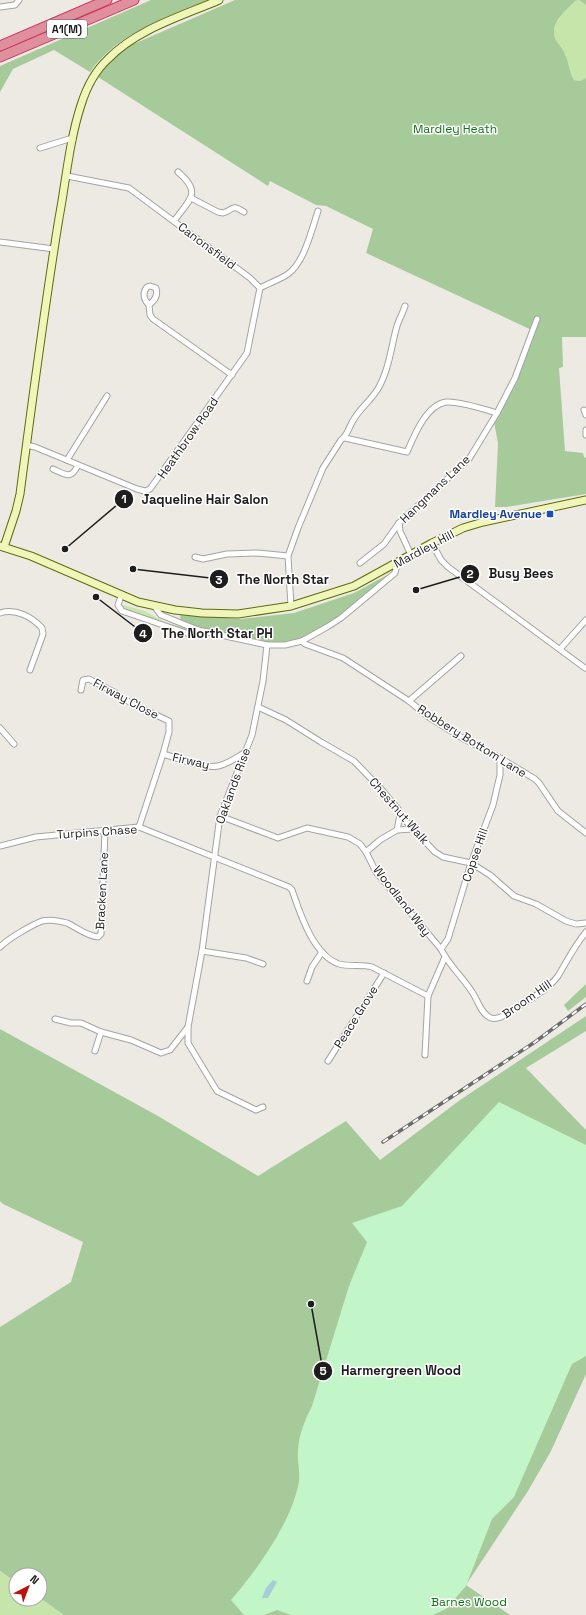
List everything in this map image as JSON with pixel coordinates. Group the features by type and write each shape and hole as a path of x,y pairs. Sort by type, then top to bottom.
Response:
{"highway":[{"name":"A1(M)","path":"0,46 107,0"},
{"name":"A1(M)","path":"0,57 134,0"}],"street":[{"path":"0,7 15,6 19,0"},
{"path":"2,546 16,511 20,494 54,249 73,140 80,107 86,90 107,59 125,43 147,31 219,0"},
{"path":"40,148 69,139 73,140"},
{"path":"174,221 193,193 190,183 178,172"},
{"name":"Canonsfield","path":"67,176 129,188 250,278 260,288"},
{"path":"191,198 218,212 223,213 232,207 236,207 244,212"},
{"path":"149,305 150,315 153,319 232,375 247,353 260,288 289,274 294,269 305,249 318,211"},
{"path":"0,242 54,249"},
{"path":"291,606 288,556 298,528 323,468 341,440 345,438 352,421 376,392 383,381 397,326 405,306"},
{"name":"Hangmans Lane","path":"360,563 384,544 399,523 469,459 497,413 515,378 537,319"},
{"name":"Heathbrow Road","path":"26,445 145,491 150,489 232,375"},
{"path":"67,460 107,396"},
{"path":"345,438 407,452 418,427 428,414 445,402 471,406 497,413"},
{"path":"586,430 586,435"},
{"path":"54,469 68,475 74,473 78,465"},
{"name":"Mardley Hill","path":"2,546 31,556 121,596 154,606 202,613 238,614 291,606 354,586 432,543 464,528 482,522 586,500"},
{"path":"399,523 400,531 411,555"},
{"path":"432,543 441,560 448,567 585,668"},
{"path":"195,557 203,559 227,554 258,553 288,556"},
{"path":"154,606 160,614 198,630 267,645 285,645 302,641 314,636 341,618 390,578 396,571 394,565"},
{"path":"121,596 118,605 122,611 189,634 193,634 198,630"},
{"path":"174,610 174,620"},
{"path":"0,613 5,611 22,614 29,617 42,628 43,634 30,670"},
{"path":"560,650 586,620"},
{"name":"Robbery Bottom Lane","path":"302,641 305,644 343,658 440,724 500,758 539,783 558,812 586,833"},
{"name":"Oaklands Rise","path":"56,1019 81,1022 101,1032 131,1040 161,1052 170,1050 188,1027 202,951 220,816 252,735 258,707 267,645"},
{"path":"409,702 461,656"},
{"name":"Firway Close","path":"82,690 84,680 89,679 145,710 170,721 169,732 163,754"},
{"name":"Chestnut Walk","path":"258,707 286,720 354,761 381,789 398,809 400,815 435,852 443,857 471,863 490,875 514,896 536,904 566,921 576,924 586,923"},
{"path":"0,728 14,744"},
{"name":"Firway","path":"139,827 163,754 196,764 218,766 231,762 245,753"},
{"name":"Copse Hill","path":"441,949 448,939 471,863 493,805 500,775 500,758"},
{"path":"397,830 400,815"},
{"name":"Woodland Way","path":"220,816 278,838 307,828 348,836 360,844 366,852 376,872 441,949 445,957 472,992 481,1008 490,1018"},
{"name":"Turpins Chase","path":"0,846 36,837 139,827 283,884 292,890 305,925 322,952"},
{"path":"366,852 380,840 397,830 413,829"},
{"name":"Bracken Lane","path":"0,947 15,936 43,921 58,920 90,937 98,937 100,934 105,831"},
{"name":"Broom Hill","path":"490,1018 501,1018 550,985 558,976 573,950 586,932"},
{"path":"202,951 246,958 263,964"},
{"path":"307,981 312,967 322,952 338,964 366,966 384,973 428,996"},
{"path":"425,1055 428,996 445,957"},
{"name":"Peace Grove","path":"328,1061 384,973"},
{"path":"188,1027 188,1043 217,1091 256,1110 263,1107"},
{"path":"95,1051 101,1032"}],"green space":[{"path":"151,0 207,0 143,28 128,37 101,58 90,72 54,50 13,69 0,92 0,66"},
{"name":"Mardley Heath","path":"235,0 579,0 575,1 563,13 557,22 554,32 555,38 566,57 574,80 580,81 586,78 586,337 562,337 563,367 559,368 565,451 583,453 584,457 586,458 586,494 506,507 495,507 498,443 494,422 524,363 534,331 366,253 373,229 326,206 316,205 270,181 268,186 98,77 112,59 129,46"},
{"path":"579,0 586,5 586,78 580,81 574,80 572,77 566,57 555,38 554,32 557,22 563,13 575,1"},
{"path":"579,0 586,0 586,5"},
{"path":"389,574 354,604 326,625 297,640 284,643 266,642 215,632 181,621 180,615 240,619 294,613 354,593"},
{"path":"123,605 145,611 164,622 186,628 185,630 123,609"},
{"path":"586,984 586,997 568,1011 564,1005"},
{"name":"Barnes Wood","path":"586,1016 586,1031 526,1068 586,1130 586,1374 551,1451 528,1491 466,1585 510,1615 64,1615 48,1604 48,1567 8,1567 8,1576 0,1571 0,1327 71,1282 83,1242 3,1204 0,1201 0,1029 158,1116 258,1176 346,1121 380,1160 460,1100"},
{"path":"499,1102 586,1145 586,1356 572,1364 514,1497 492,1519 466,1586 446,1609 433,1615 291,1615 277,1610 264,1615 244,1615 231,1600 252,1574 282,1528 290,1512 299,1481 298,1454 301,1433 312,1406 349,1286 367,1242 352,1223 402,1206"},
{"path":"0,1571 8,1576 8,1607 48,1607 48,1604 64,1615 0,1615"}],"water":[{"path":"273,1580 277,1582 268,1598 262,1598 266,1588"}],"railway":[{"path":"383,1142 535,1042 586,1004"}],"place":[{"name":"Mardley Avenue","path":"550,514"},
{"name":"Jaqueline Hair Salon","path":"65,549"},
{"name":"The North Star","path":"133,569"},
{"name":"Busy Bees","path":"416,590"},
{"name":"The North Star PH","path":"96,597"},
{"name":"Harmergreen Wood","path":"311,1304"}]}
